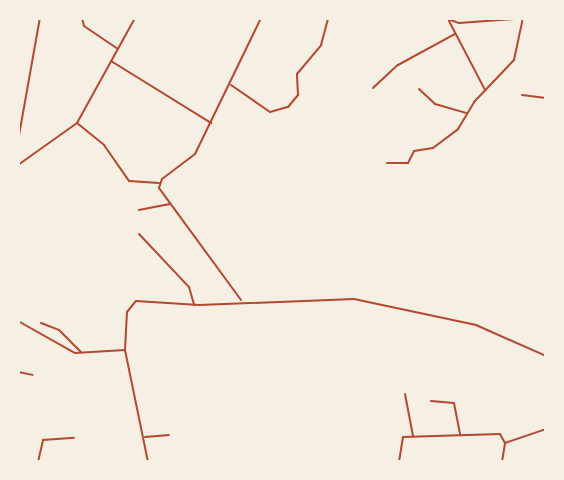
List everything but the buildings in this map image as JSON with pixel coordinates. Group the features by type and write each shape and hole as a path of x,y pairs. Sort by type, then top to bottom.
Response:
{"street":[{"path":"18,141 40,18"},
{"path":"82,18 84,26 118,49"},
{"path":"18,165 77,123 135,18"},
{"path":"77,123 104,145 129,181 159,183 190,160 231,85 261,18"},
{"path":"231,85 270,112 288,107 298,95 297,74 321,45 328,18"},
{"path":"445,18 449,21 485,90"},
{"path":"463,18 465,23"},
{"path":"449,21 465,23 522,21 529,18"},
{"path":"387,163 408,163 414,151 433,148 458,129 485,90 518,53 522,21"},
{"path":"373,88 398,65 455,34"},
{"path":"111,61 212,123"},
{"path":"419,89 435,104 467,113"},
{"path":"522,95 546,98"},
{"path":"159,183 169,204 241,300"},
{"path":"140,234 189,287 194,305"},
{"path":"148,462 145,437 125,350 132,303 194,305 241,300 378,302 476,325 546,356"},
{"path":"18,321 83,354 125,350"},
{"path":"41,323 59,330 83,354"},
{"path":"18,372 33,375"},
{"path":"405,394 413,436"},
{"path":"431,401 454,404 460,435"},
{"path":"505,443 546,429"},
{"path":"145,437 169,435"},
{"path":"399,462 400,438 502,435 505,443 500,462 482,462"},
{"path":"38,462 43,440 74,438"}],"lane":[{"path":"139,210 169,204"}]}
